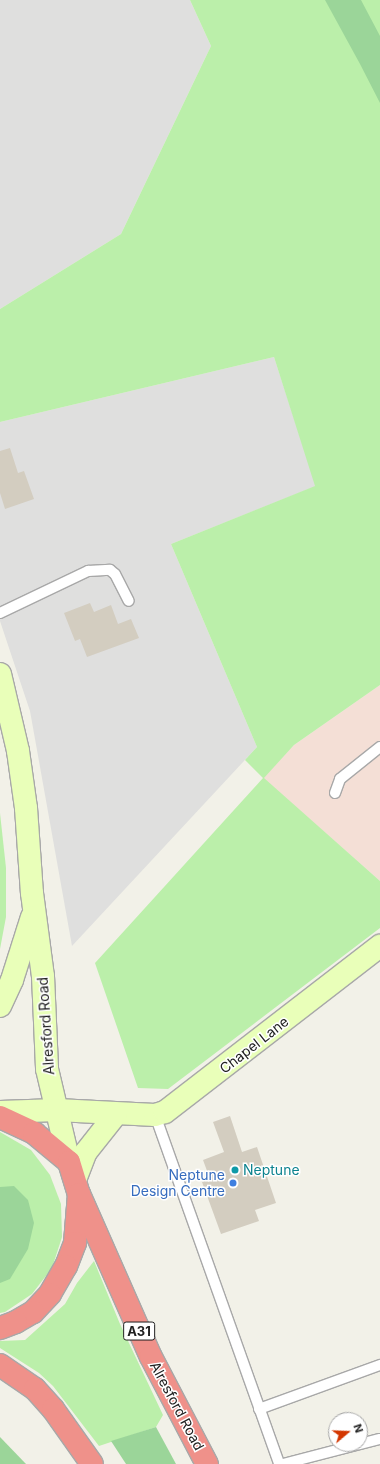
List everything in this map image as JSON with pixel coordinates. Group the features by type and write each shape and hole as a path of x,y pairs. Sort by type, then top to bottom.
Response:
{"highway":[{"path":"0,1117 34,1132 74,1178 75,1243 66,1266 50,1294 32,1312 16,1322 0,1328"},
{"name":"Alresford Road","path":"74,1178 150,1357 208,1464"},
{"path":"0,1365 35,1389 53,1409 92,1464"}],"main road":[{"name":"Alresford Road","path":"0,674 18,751 26,808 34,912 43,976 47,1069 74,1178"},
{"name":"Alresford Road","path":"0,1006 12,980 34,912"},
{"name":"Chapel Lane","path":"0,1112 57,1110 155,1115 165,1112 176,1106 380,946"},
{"path":"74,1178 86,1152 116,1114"}],"lane":[{"path":"0,613 88,572 110,570 116,574 130,602"},
{"path":"335,793 340,779 380,746"},
{"path":"155,1115 279,1464"},
{"path":"259,1409 380,1365"},
{"path":"283,1464 380,1439"}],"shaded area":[{"path":"0,0 190,0 211,46 121,234 0,309"},
{"path":"274,357 316,486 171,544 257,747 72,946 30,711 0,621 0,422"},
{"path":"380,685 380,881 263,778 294,745"}],"green space":[{"path":"190,0 380,0 380,685 294,745 264,778 380,881 380,928 168,1089 138,1088 95,963 263,778 245,760 257,747 171,544 315,486 274,357 0,422 0,309 121,234 211,46"},
{"path":"325,0 361,0 380,36 380,103 360,64"},
{"path":"0,813 6,868 6,917 0,949"},
{"path":"0,1132 31,1150 50,1175 61,1204 62,1237 52,1268 32,1294 5,1312 0,1313"},
{"path":"14,1186 28,1200 34,1223 28,1249 10,1279 0,1283 0,1187"},
{"path":"94,1261 120,1324 163,1415 156,1427 99,1446 53,1386 39,1373 0,1348 0,1341 25,1340 65,1304 77,1283"},
{"path":"156,1427 176,1464 126,1464 111,1441"},
{"path":"0,1437 26,1464 0,1464"}],"building":[{"path":"10,448 18,473 24,471 34,499 5,509 0,493 0,451"},
{"path":"90,603 94,612 111,605 118,624 131,619 139,638 87,657 80,639 75,641 64,613"},
{"name":"Neptune","path":"230,1116 242,1152 257,1147 276,1203 255,1210 259,1221 221,1234 202,1182 210,1179 203,1160 224,1152 213,1122"}],"place":[{"name":"Neptune","path":"235,1170"},
{"name":"Neptune Design Centre","path":"233,1183"}]}
